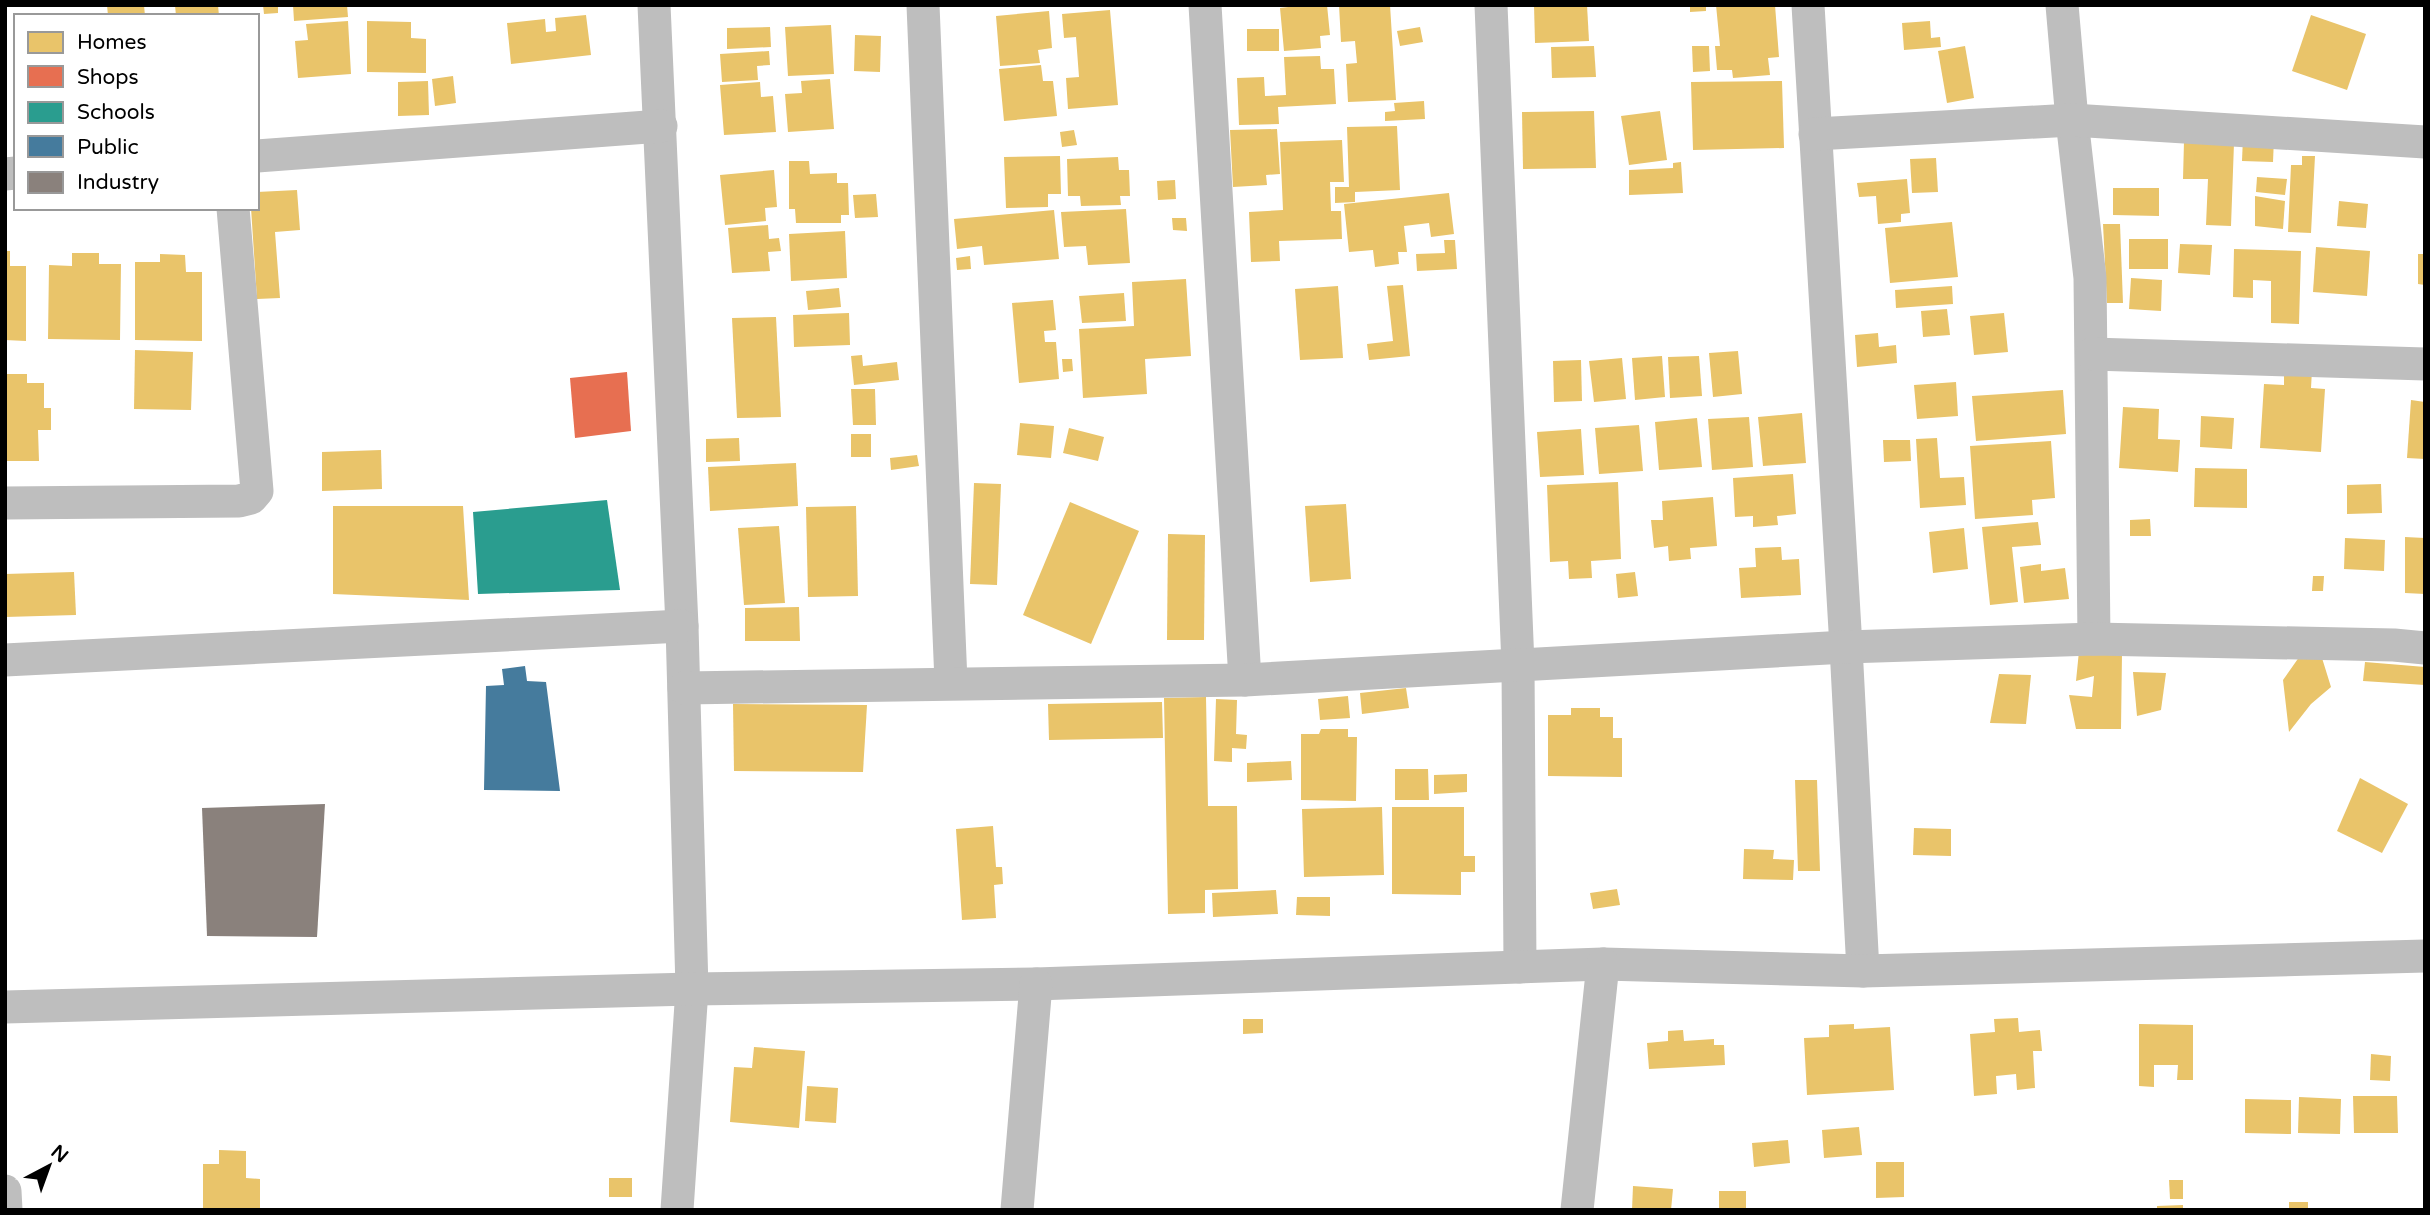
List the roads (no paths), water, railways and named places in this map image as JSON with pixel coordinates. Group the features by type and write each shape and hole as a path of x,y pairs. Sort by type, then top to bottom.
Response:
{"street":[{"path":"654,5 682,626 692,989 677,1210"},
{"path":"923,5 951,682"},
{"path":"1205,5 1245,680"},
{"path":"1492,5 1518,665 1520,967"},
{"path":"1808,5 1863,971"},
{"path":"2062,5 2090,278 2094,639"},
{"path":"1815,134 2072,120 2425,142"},
{"path":"259,156 661,126"},
{"path":"5,503 239,501 250,498 257,491 233,210"},
{"path":"2092,354 2425,364"},
{"path":"5,660 682,626"},
{"path":"684,688 951,682 1245,680 1846,647 2094,639 2394,645 2425,648"},
{"path":"5,1007 692,989 1036,984 1603,964 1863,971 2425,956"},
{"path":"1577,1210 1603,964"},
{"path":"1017,1210 1036,984"},
{"path":"5,1191 6,1210"}]}
